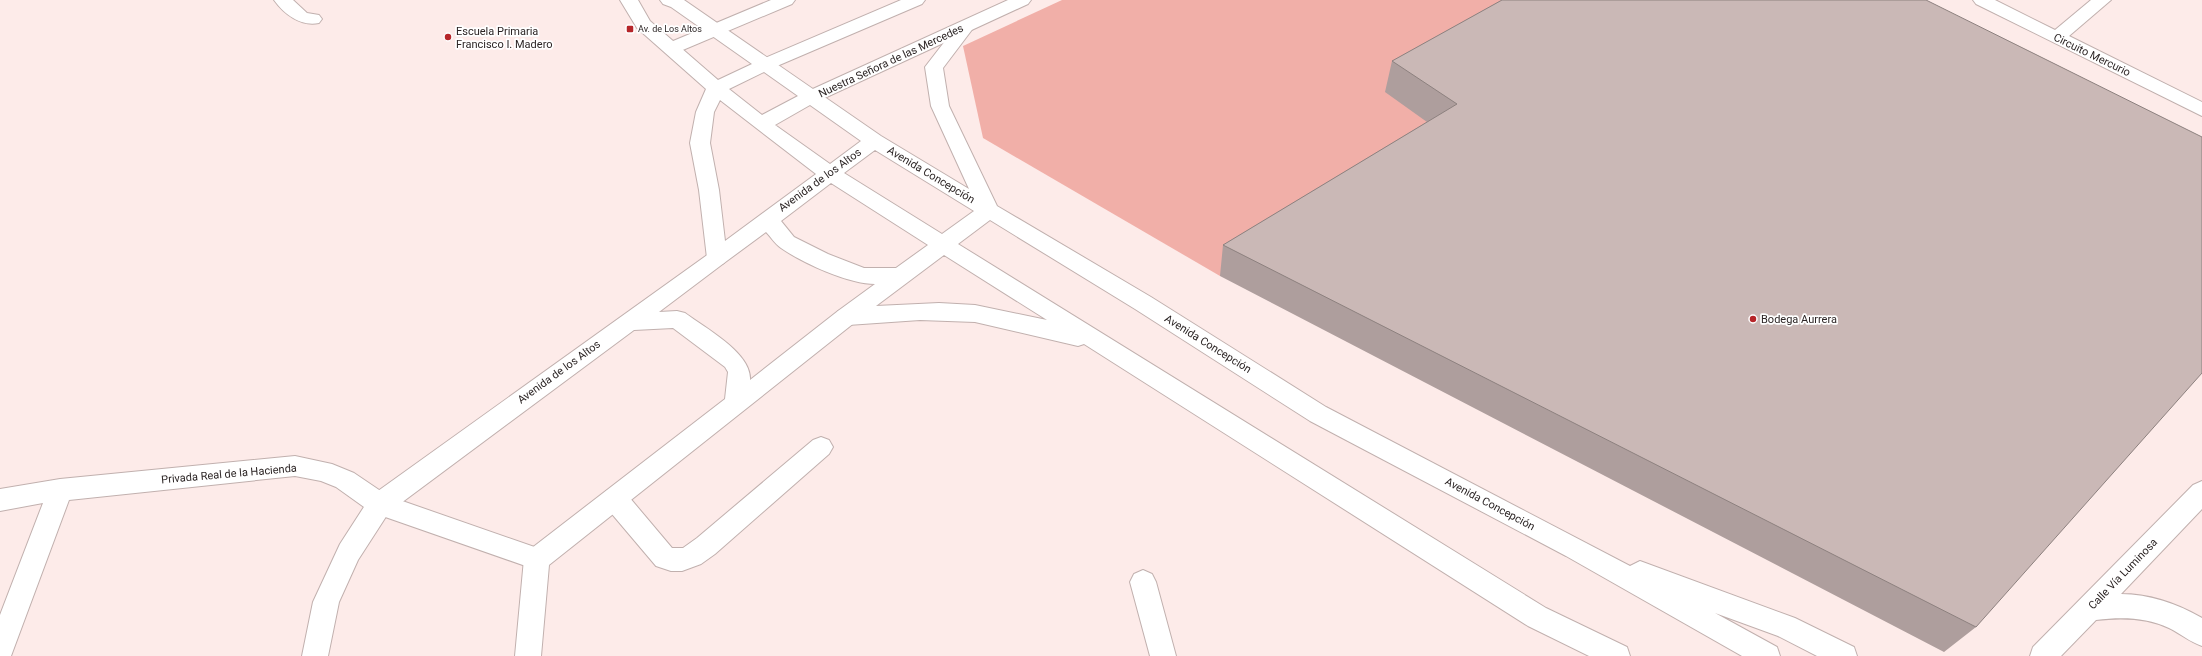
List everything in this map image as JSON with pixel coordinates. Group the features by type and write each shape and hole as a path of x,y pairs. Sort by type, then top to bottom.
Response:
{"main road":[{"path":"283,0 302,17 313,19"},
{"path":"629,0 643,24 716,88 761,124 829,173 1095,342 1537,617 1617,656"},
{"name":"Avenida Concepción","path":"669,0 677,4 874,141 1143,304 1318,414 1575,548 1767,656"},
{"path":"672,48 786,0"},
{"path":"717,258 709,190 700,143 705,112 716,88 764,65 916,0"},
{"name":"Nuestra Señora de las Mercedes","path":"761,124 811,97 1022,0"},
{"name":"Circuito Mercurio","path":"1982,0 2202,110"},
{"path":"2056,38 2102,0"},
{"path":"528,656 537,559 846,318 989,210 940,106 934,67 966,27"},
{"name":"Avenida de los Altos","path":"315,656 326,602 349,552 380,504 717,258 767,219 874,141"},
{"path":"767,219 787,242 821,260 864,276 903,276"},
{"path":"846,318 899,314 953,313 991,316 1095,342"},
{"path":"628,322 677,319 733,361 738,371 736,404"},
{"path":"615,499 665,558 675,561 686,560 706,546 821,447"},
{"name":"Privada Real de la Hacienda","path":"0,500 60,490 295,466 323,471 345,480 380,504 537,559"},
{"path":"0,650 60,490"},
{"name":"Calle Vía Luminosa","path":"2043,656 2202,492"},
{"path":"1575,548 1786,627 1844,656"},
{"path":"1143,582 1163,656"},
{"path":"2091,608 2131,606 2163,614 2185,623 2202,634"},
{"path":"1537,617 1587,656"}],"shaded area":[{"path":"1062,0 1548,0 1447,135 1220,276 983,138 963,46"}],"building":[{"name":"Bodega Aurrera","path":"1502,0 1926,0 2202,137 2202,373 1976,627 1223,245 1457,104 1392,61"}],"place":[{"name":"Av. de Los Altos","path":"630,29"},
{"name":"Escuela Primaria Francisco I. Madero","path":"448,37"},
{"name":"Bodega Aurrera","path":"1753,319"}]}
